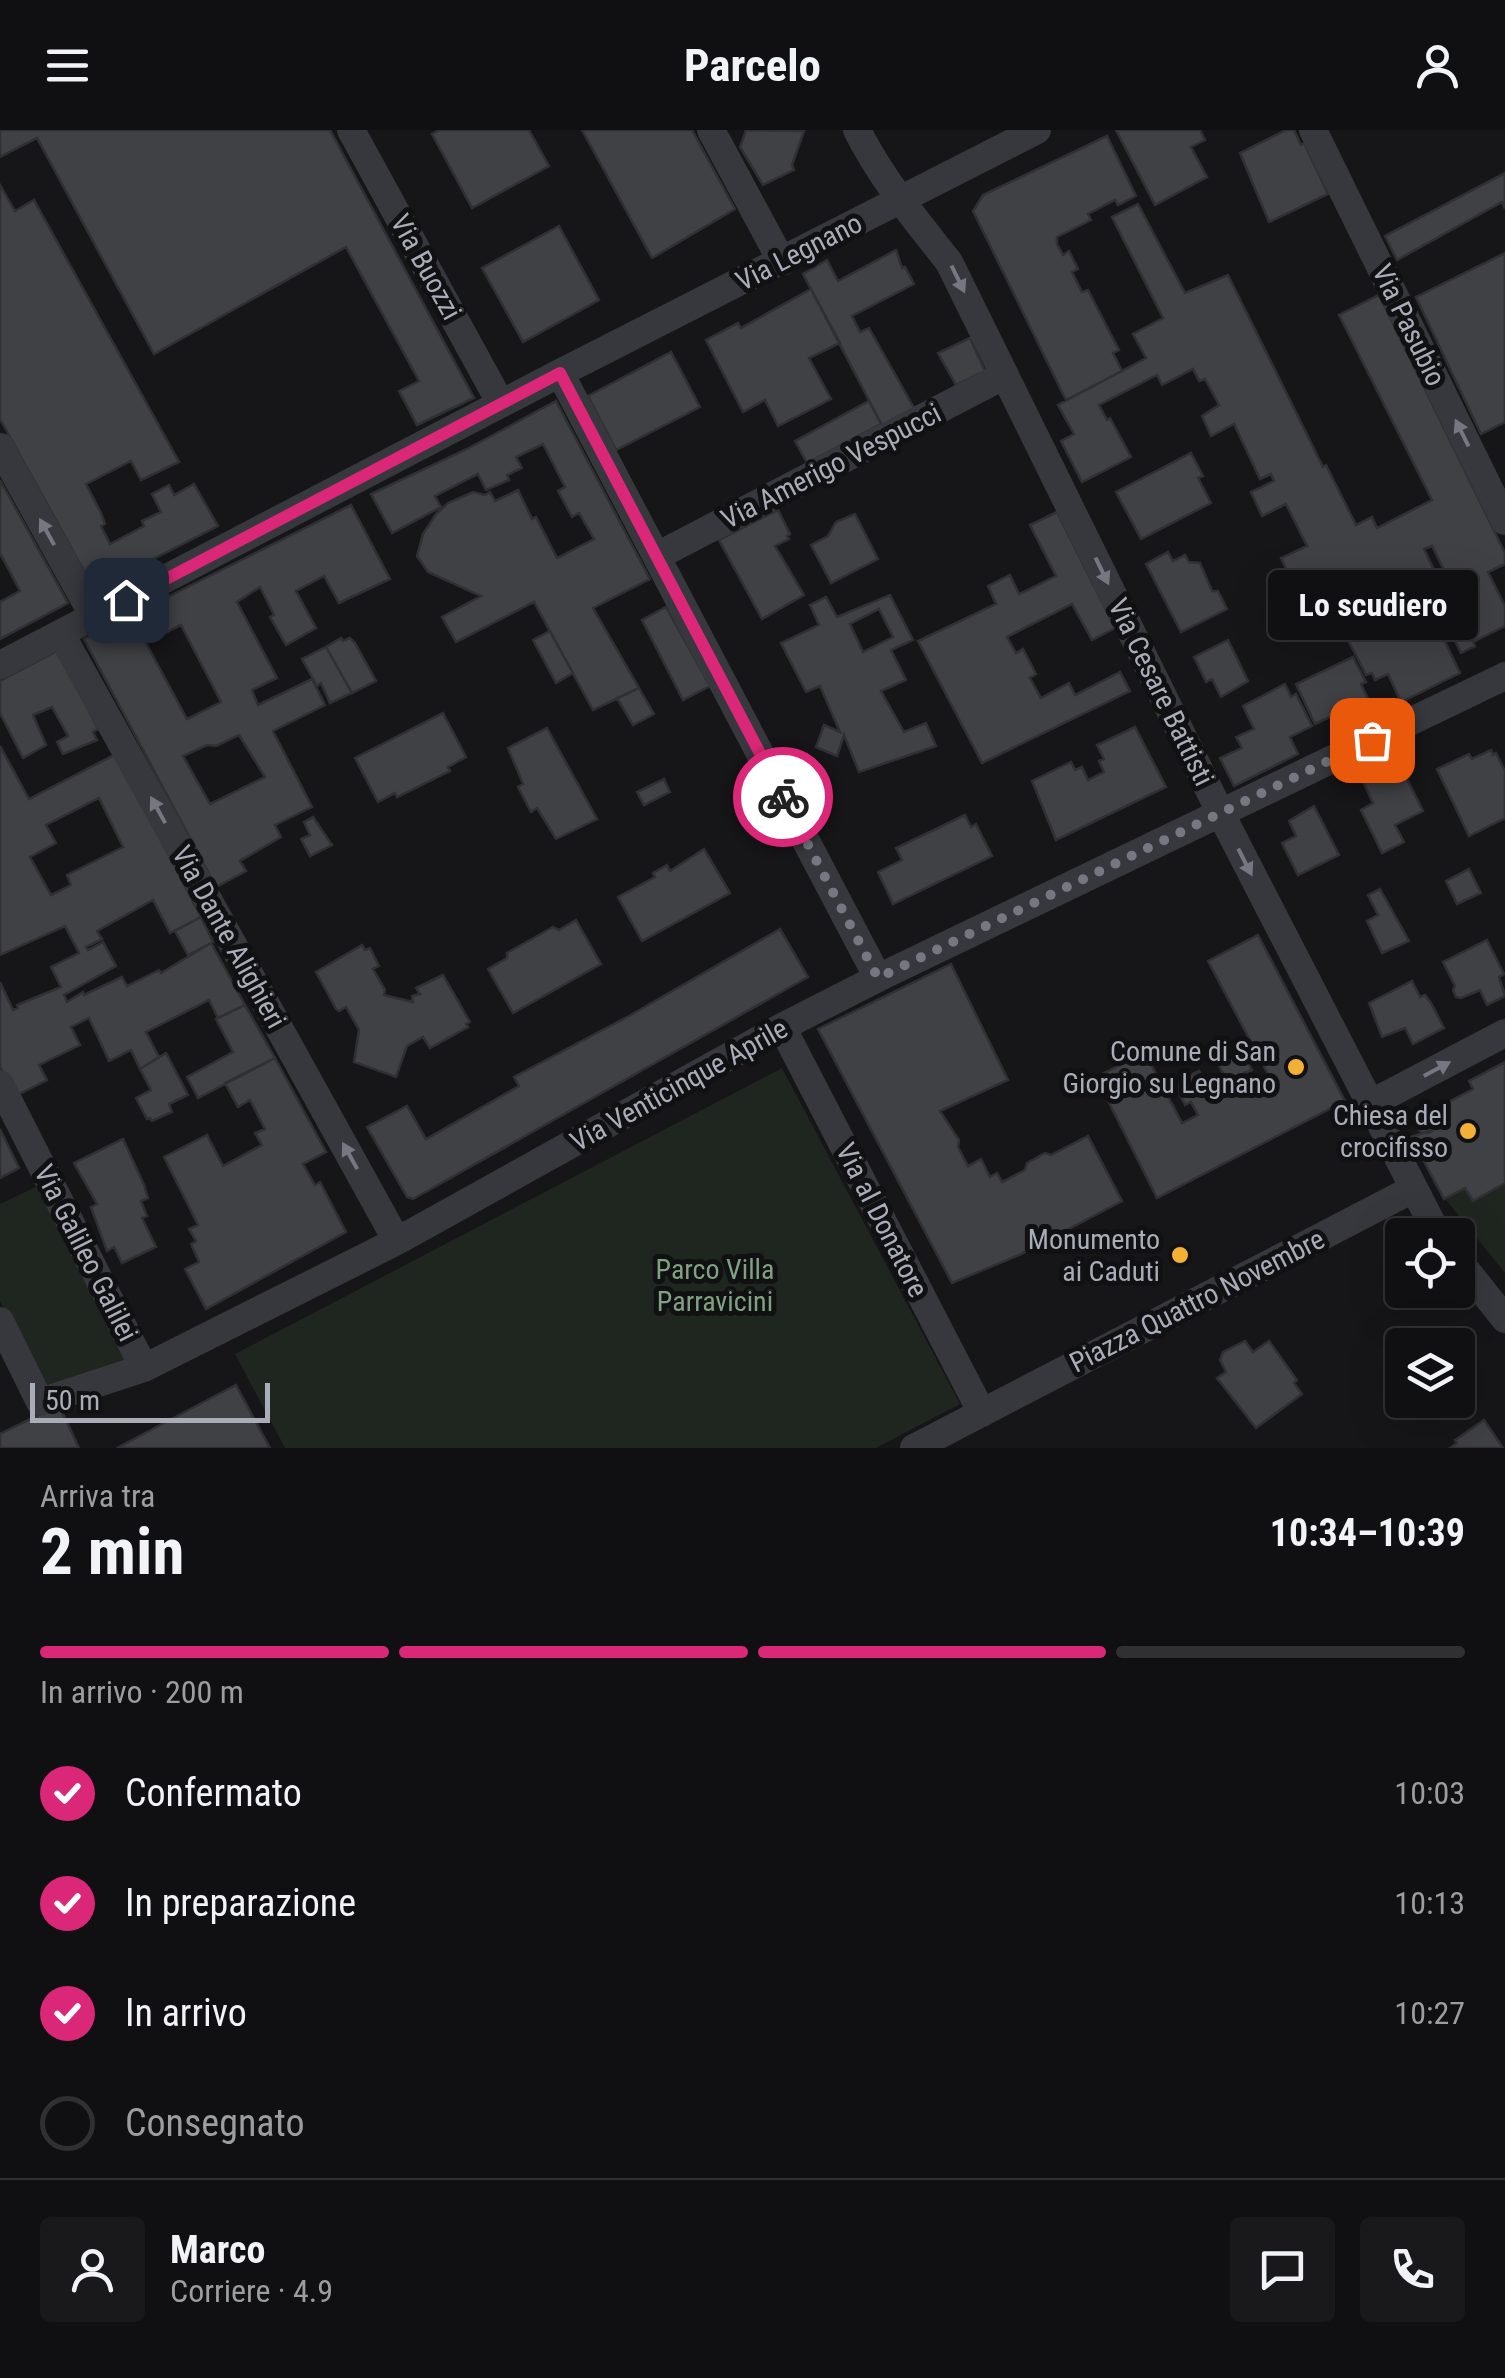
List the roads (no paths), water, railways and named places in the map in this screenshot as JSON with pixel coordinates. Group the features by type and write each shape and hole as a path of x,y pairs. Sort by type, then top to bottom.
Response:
{"street":[{"name":"Via Buozzi","path":"351,130 501,404"},
{"path":"711,130 782,262"},
{"name":"Via Cesare Battisti","path":"856,130 900,201 949,262 1221,814 1429,1218"},
{"name":"Via Legnano","path":"0,665 1037,130"},
{"name":"Via Pasubio","path":"1313,130 1505,520"},
{"path":"560,373 878,978"},
{"name":"Via Amerigo Vespucci","path":"656,556 1005,375"},
{"path":"0,447 94,617"},
{"name":"Via Dante Alighieri","path":"61,634 397,1241"},
{"name":"Via Venticinque Aprile","path":"0,1321 40,1402 144,1368 397,1241 782,1027 878,978 1505,676"},
{"name":"Via al Donatore","path":"782,1027 982,1413"},
{"path":"1368,1105 1505,1033"},
{"name":"Via Galileo Galilei","path":"0,1084 144,1368"},
{"name":"Piazza Quattro Novembre","path":"914,1448 1413,1189"},
{"path":"1475,1281 1505,1319"}],"place":[{"name":"Lo scudiero","path":"1372,740"},
{"name":"Comune di San Giorgio su Legnano","path":"1296,1067"},
{"name":"Chiesa del crocifisso","path":"1468,1131"},
{"name":"Monumento ai Caduti","path":"1180,1255"}],"park label":[{"name":"Parco Villa Parravicini","path":"715,1285"}]}
